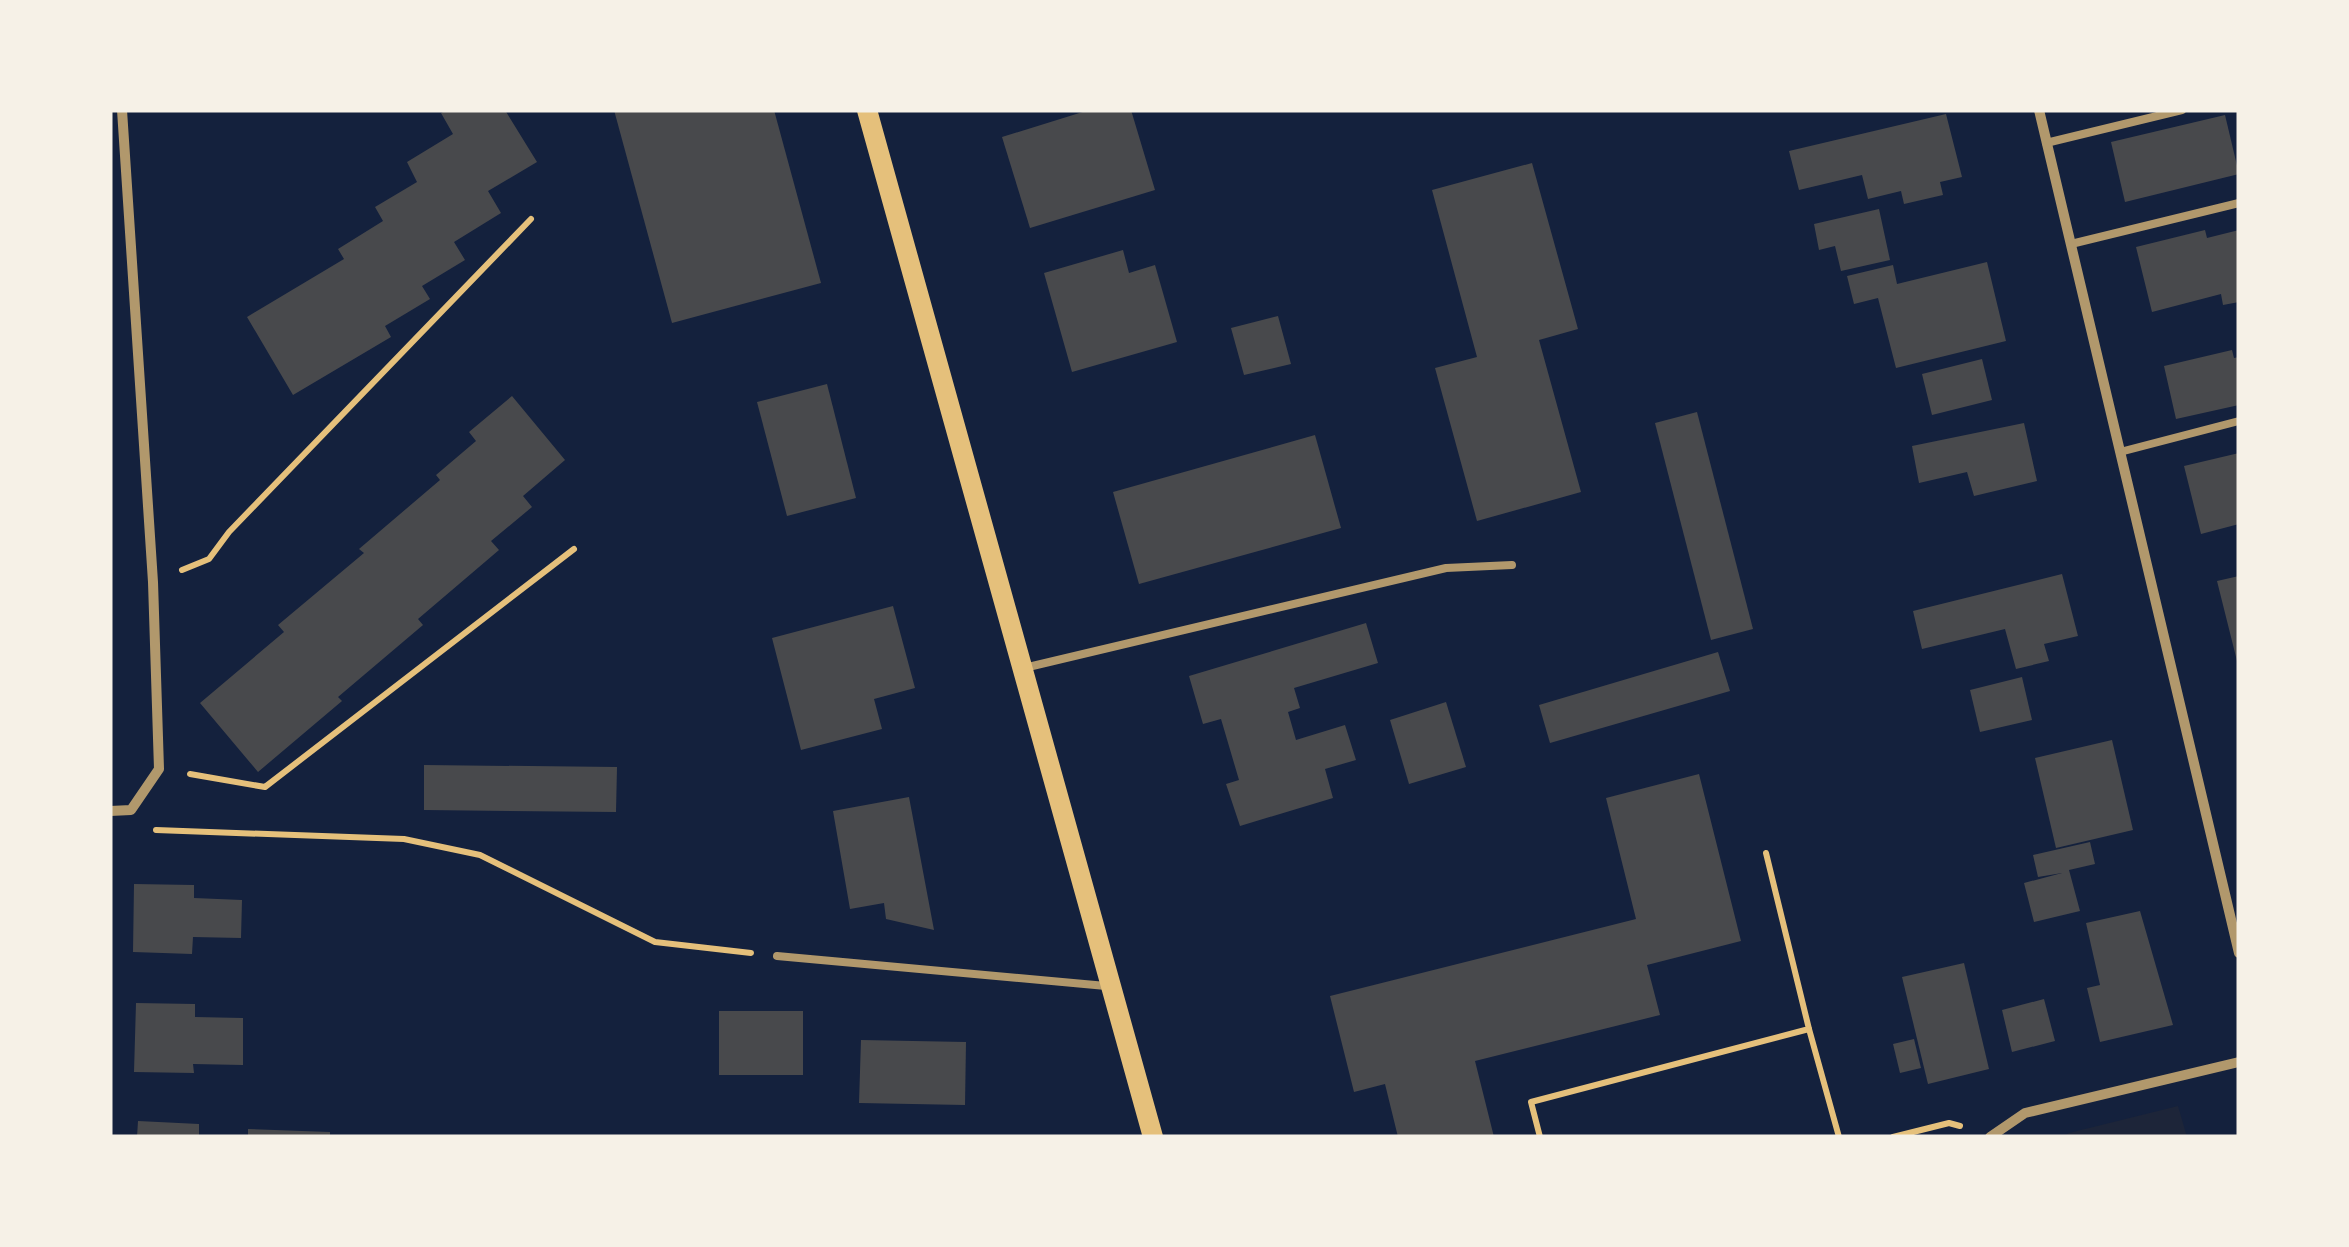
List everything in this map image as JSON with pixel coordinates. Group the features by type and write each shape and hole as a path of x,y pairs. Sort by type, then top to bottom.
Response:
{"main road":[{"path":"867,110 1153,1137"}],"street":[{"path":"110,811 131,810 159,769 153,582 122,110"},
{"path":"2038,110 2239,953"},
{"path":"1990,1137 2026,1114 2239,1062"}],"lane":[{"path":"2046,143 2182,110"},
{"path":"2071,244 2239,204"},
{"path":"2120,452 2239,421"},
{"path":"1020,670 1446,568 1512,565"},
{"path":"777,956 1111,986"}],"path":[{"path":"153,582 209,559 228,532 530,219"},
{"path":"159,769 266,788 574,550"},
{"path":"131,810 157,830 404,839 480,855 654,942 777,956"},
{"path":"1766,853 1838,1137"},
{"path":"1540,1137 1531,1102 1809,1029"},
{"path":"1893,1137 1949,1123 1990,1137"}],"shaded area":[{"path":"2178,1106 2187,1137 2063,1137 2069,1133"}],"building":[{"path":"505,110 537,162 488,191 501,213 454,242 465,260 422,286 430,299 385,326 391,337 293,395 247,317 344,259 338,249 383,221 375,207 417,182 407,162 453,134 441,113"},
{"path":"614,110 774,110 821,283 672,323"},
{"path":"1089,110 1131,110 1155,190 1030,228 1002,137"},
{"path":"1946,114 1962,177 1940,182 1943,195 1904,204 1901,191 1868,199 1862,175 1799,190 1789,151"},
{"path":"2225,115 2239,174 2125,202 2111,142"},
{"path":"1532,163 1578,329 1539,340 1581,492 1477,521 1435,368 1477,357 1432,190"},
{"path":"1879,209 1890,260 1841,271 1835,246 1819,250 1814,224"},
{"path":"2205,230 2207,238 2239,230 2239,302 2223,305 2221,294 2152,312 2136,247"},
{"path":"1123,250 1129,273 1155,265 1177,342 1072,372 1044,273"},
{"path":"1987,262 2006,341 1896,368 1878,298 1854,304 1847,276 1893,265 1897,284"},
{"path":"1278,316 1291,364 1244,375 1231,328"},
{"path":"2232,350 2234,358 2239,357 2239,405 2176,419 2164,366"},
{"path":"1982,359 1992,400 1932,415 1922,374"},
{"path":"827,384 856,498 787,516 757,402"},
{"path":"512,396 565,460 523,496 532,507 491,541 499,550 418,619 423,625 338,697 342,701 258,772 200,703 284,632 278,625 364,553 359,549 440,480 436,475 476,441 469,432"},
{"path":"1697,412 1753,629 1711,640 1655,423"},
{"path":"2024,423 2037,481 1974,496 1967,472 1919,483 1912,446"},
{"path":"1315,435 1341,528 1139,584 1113,492"},
{"path":"2239,453 2239,524 2201,534 2184,466"},
{"path":"2062,574 2078,636 2044,644 2049,661 2016,669 2005,629 1922,649 1913,611"},
{"path":"2239,576 2239,665 2238,665 2217,581"},
{"path":"893,606 915,688 874,699 882,729 801,750 772,638"},
{"path":"1366,623 1378,663 1294,688 1300,708 1288,712 1296,740 1345,725 1356,760 1325,769 1333,798 1240,826 1226,784 1239,780 1221,719 1203,724 1189,676"},
{"path":"1718,652 1730,691 1550,743 1539,705"},
{"path":"2022,677 2032,720 1980,732 1970,690"},
{"path":"1446,702 1466,767 1409,784 1390,720"},
{"path":"2112,740 2133,830 2056,848 2035,758"},
{"path":"424,765 617,767 616,812 424,810"},
{"path":"1699,774 1741,941 1647,965 1660,1015 1475,1061 1494,1137 1398,1137 1385,1084 1354,1092 1330,996 1636,919 1606,798"},
{"path":"909,797 934,930 886,919 884,903 850,909 833,811"},
{"path":"2090,842 2095,864 2069,870 2080,911 2034,922 2024,883 2062,873 2038,877 2033,855"},
{"path":"134,884 194,885 194,898 242,900 241,938 193,937 192,954 133,952"},
{"path":"2140,911 2173,1025 2100,1042 2087,988 2100,985 2086,923"},
{"path":"1964,963 1989,1069 1928,1084 1902,977"},
{"path":"2044,999 2055,1041 2012,1052 2002,1010"},
{"path":"136,1003 195,1004 195,1017 243,1018 243,1065 193,1064 194,1073 134,1072"},
{"path":"719,1011 803,1011 803,1075 719,1075"},
{"path":"1914,1039 1921,1068 1900,1073 1893,1044"},
{"path":"861,1040 966,1042 965,1105 859,1103"},
{"path":"138,1121 199,1124 199,1137 137,1137"},
{"path":"248,1129 330,1132 330,1137 248,1137"}]}
